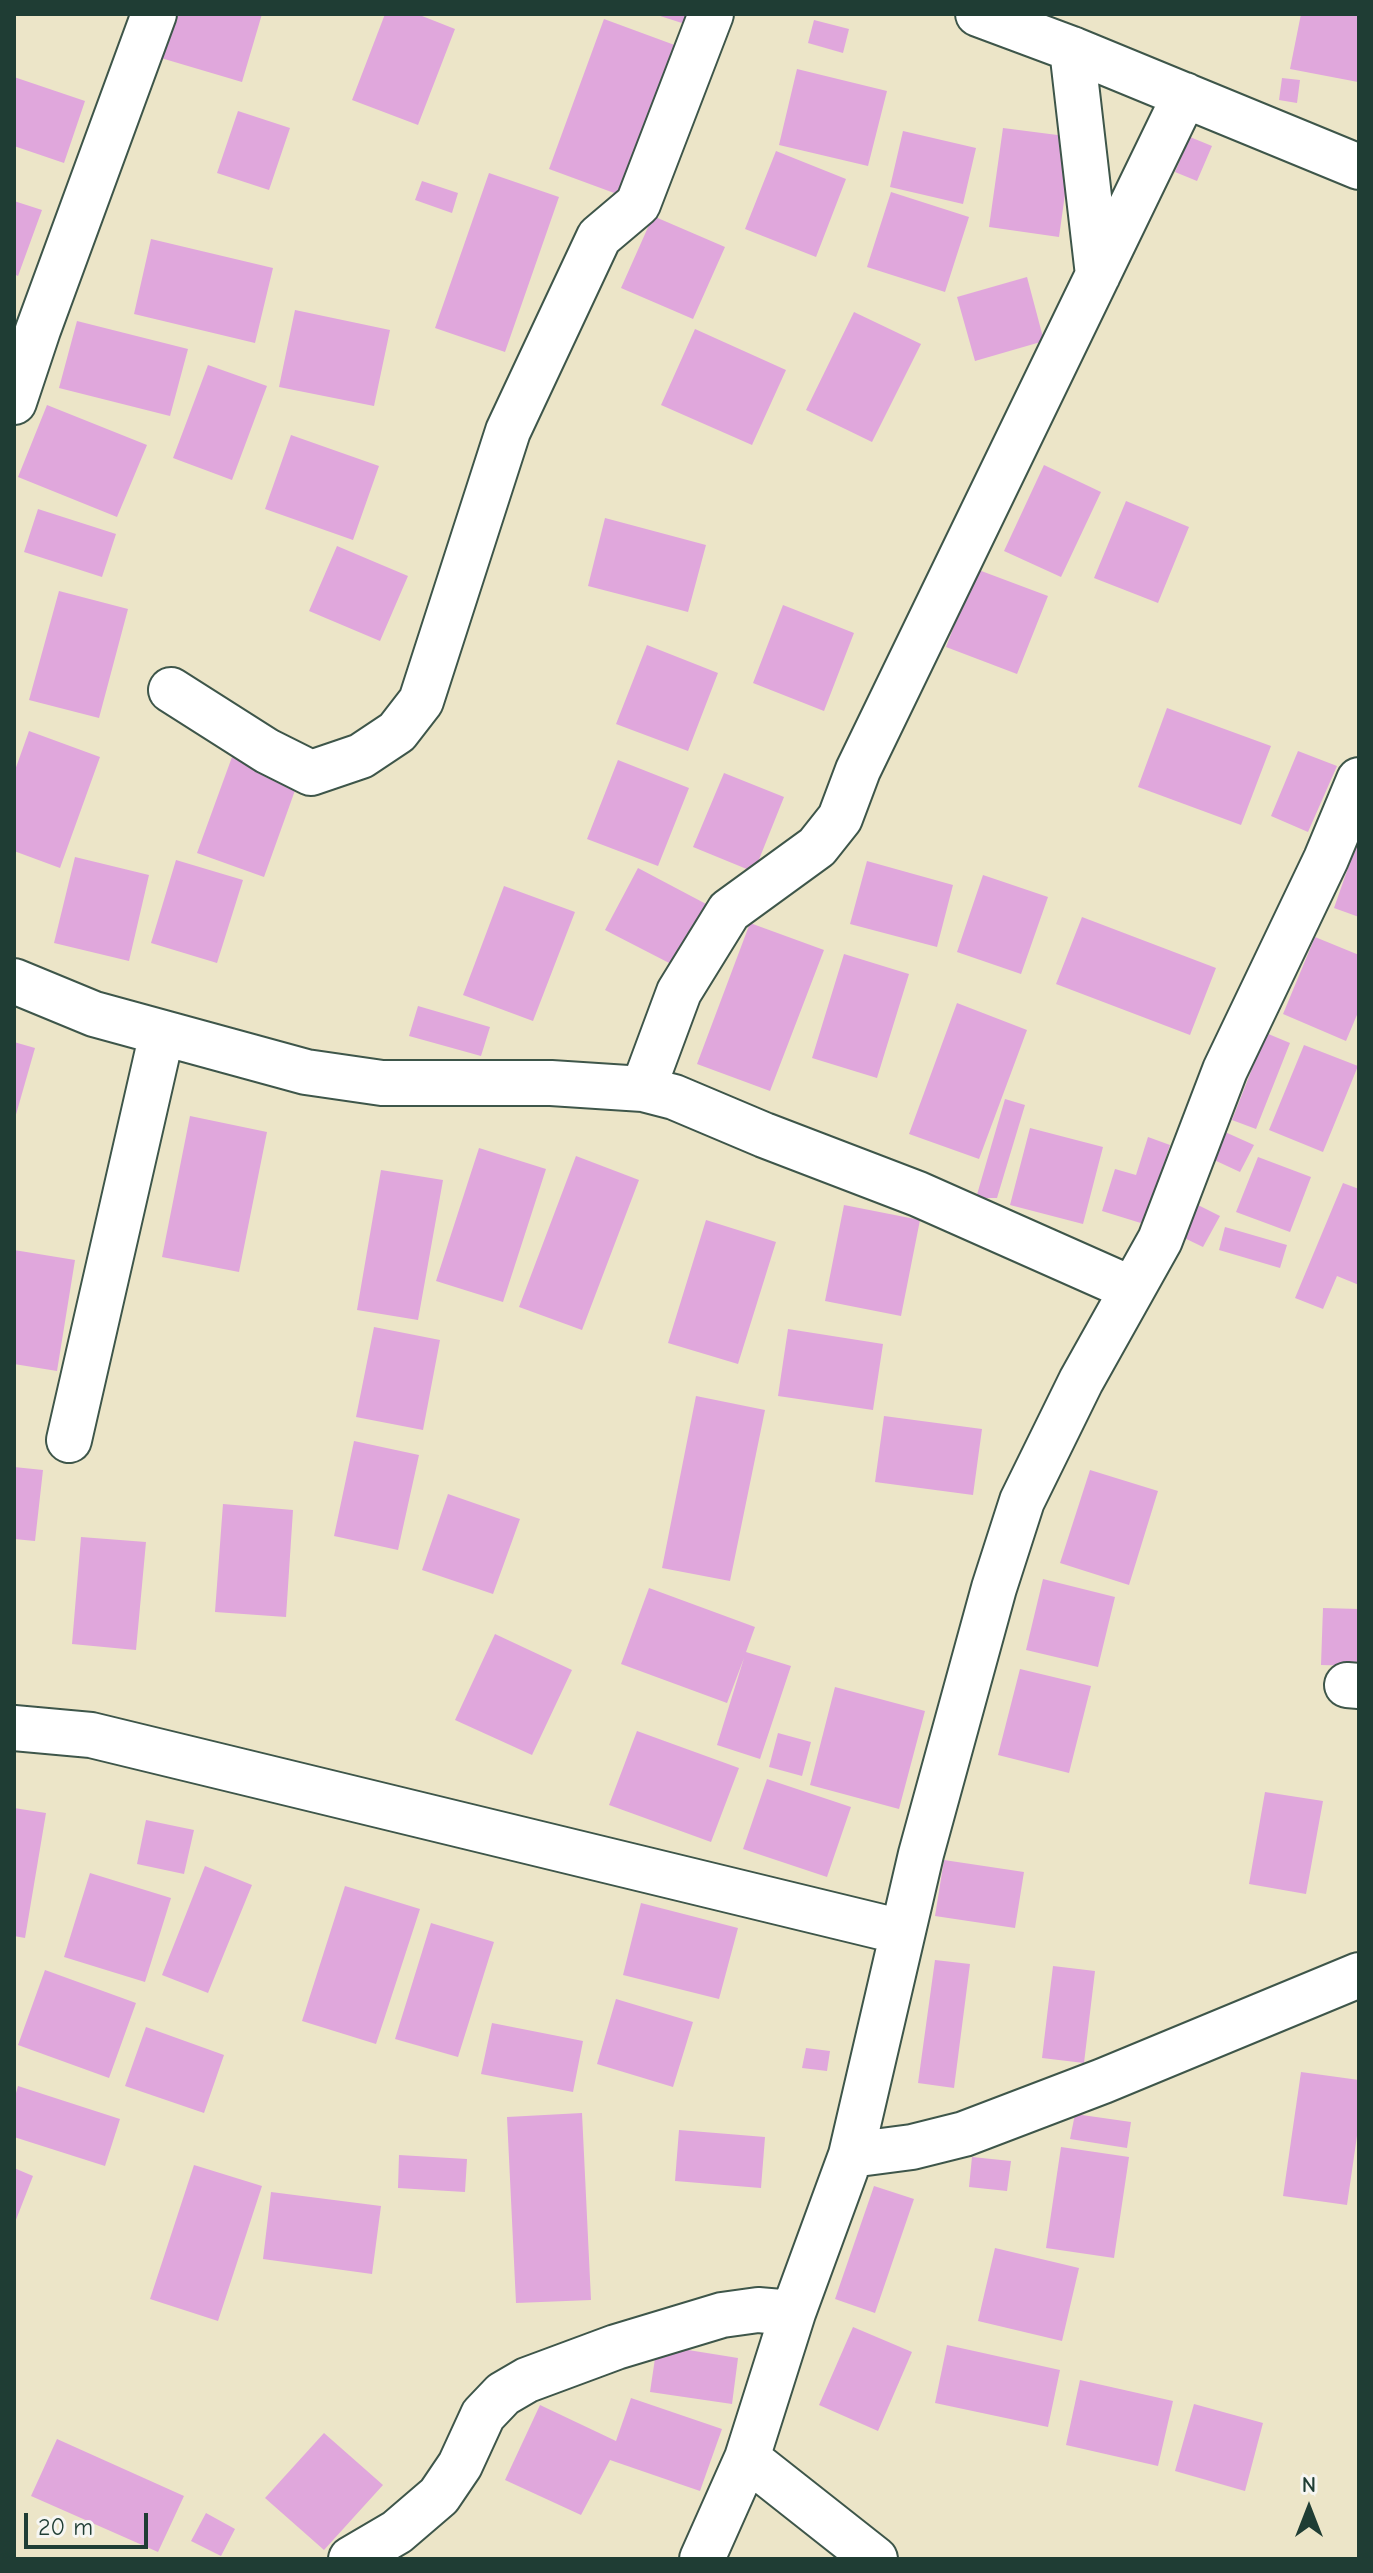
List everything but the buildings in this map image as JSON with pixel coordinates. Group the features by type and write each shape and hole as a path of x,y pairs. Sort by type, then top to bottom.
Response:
{"street":[{"path":"14,402 154,14"},
{"path":"171,690 267,751 311,773 361,756 397,732 421,701 508,431 599,237 638,204 711,14"},
{"path":"978,14 1072,49 1359,167"},
{"path":"1072,49 1098,275"},
{"path":"643,1089 679,992 729,911 817,847 840,818 858,770 1185,95"},
{"path":"702,2559 747,2458 793,2313 851,2155 925,1838 1022,1501 1081,1381 1160,1240 1225,1070 1326,859 1359,780"},
{"path":"14,981 94,1014 306,1072 382,1083 551,1083 643,1089 674,1097 918,1194 1132,1289"},
{"path":"69,1440 162,1033"},
{"path":"14,1728 91,1735 902,1932"},
{"path":"851,2155 912,2147 964,2134 1103,2081 1359,1975"},
{"path":"351,2559 397,2532 439,2496 460,2465 483,2415 503,2394 527,2380 616,2347 722,2315 758,2310 793,2313"},
{"path":"747,2458 875,2559"}]}
